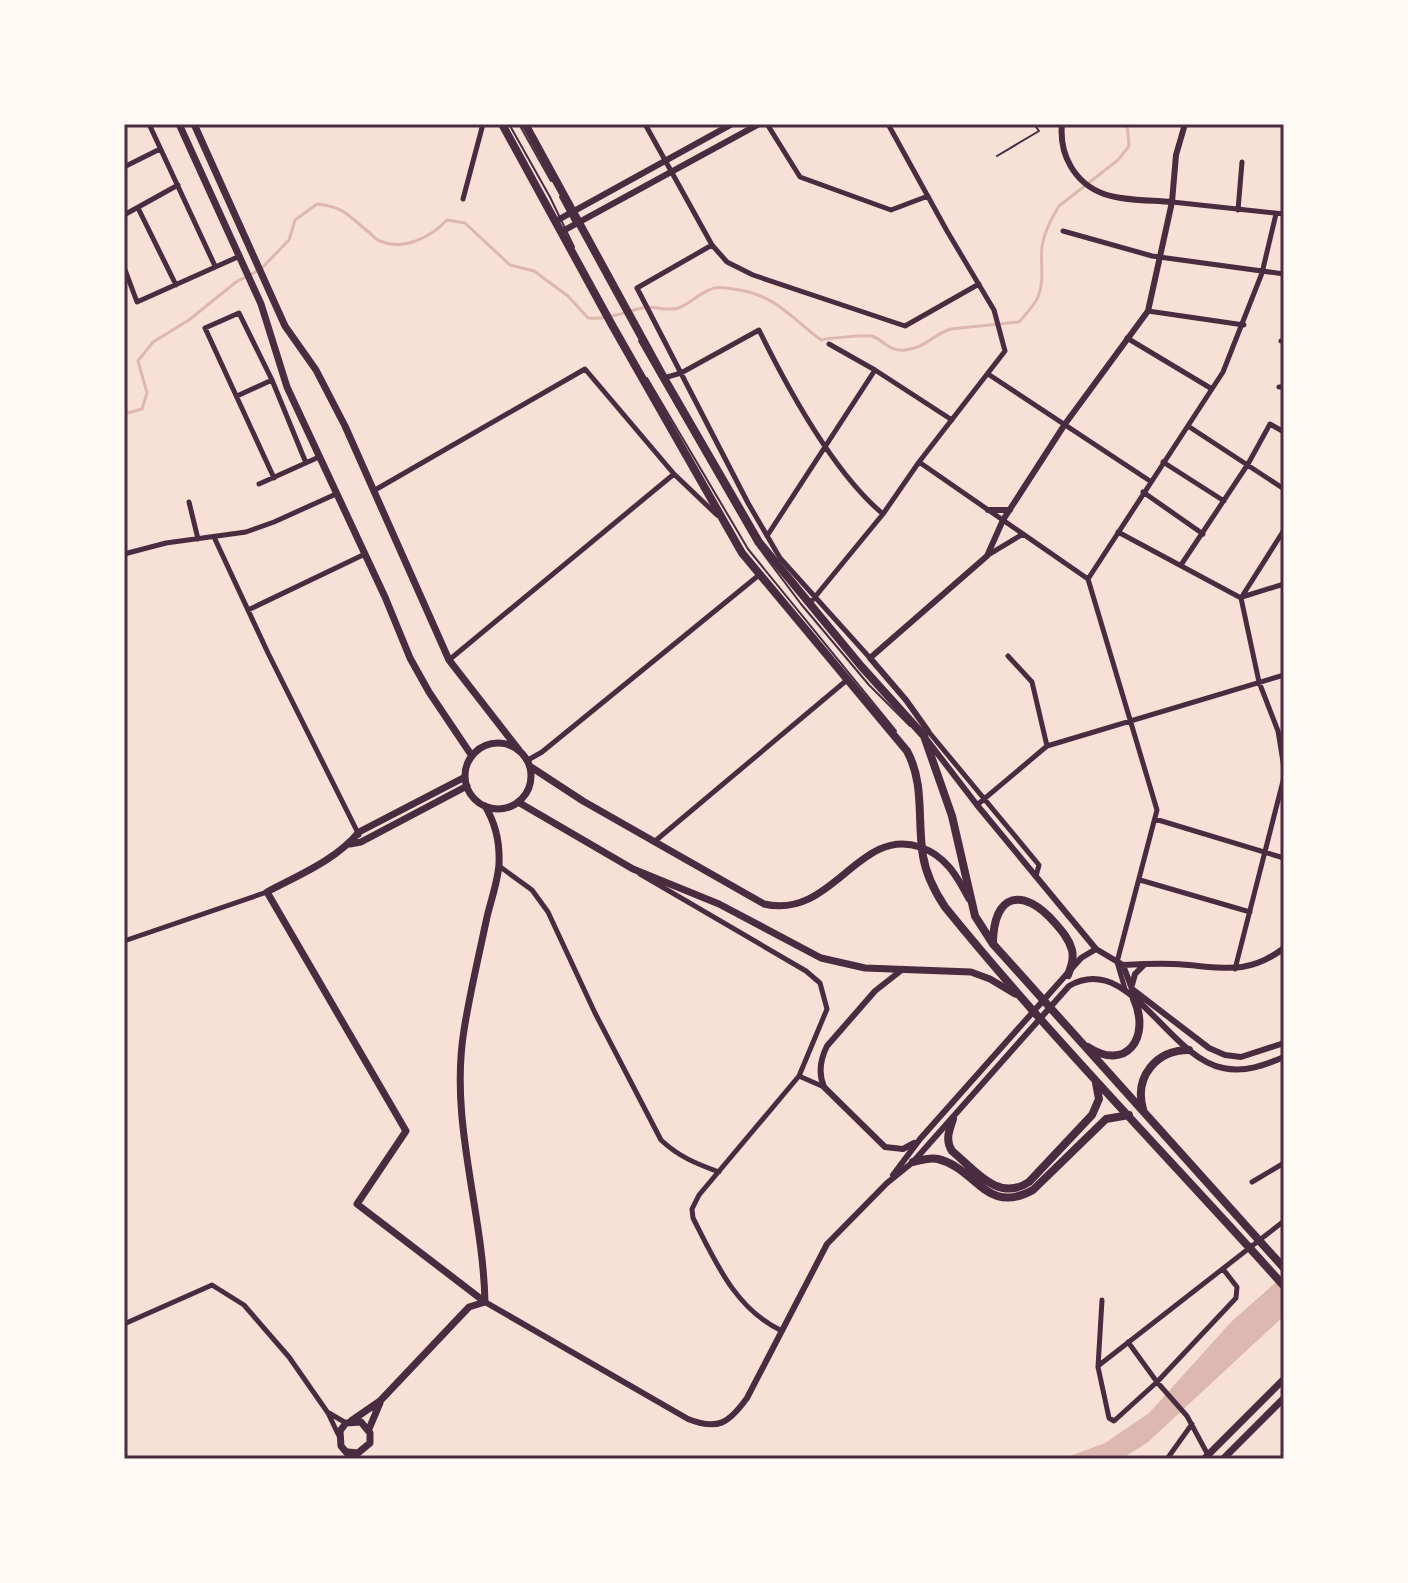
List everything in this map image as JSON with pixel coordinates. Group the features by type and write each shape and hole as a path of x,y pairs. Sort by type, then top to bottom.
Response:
{"main road":[{"path":"179,124 272,332 287,387 410,658 472,756"},
{"path":"194,124 285,326 316,370 375,490 449,660 529,763 653,842 756,900 773,906 792,905 823,893 878,849 895,843 910,844 932,852 950,866 970,901"},
{"path":"502,124 558,220 721,519 759,575 902,743 916,772 923,857 933,888 945,907 1095,1082 1144,1131 1284,1286"},
{"path":"522,124 629,318 759,542 810,605 926,733 952,816 970,901 975,916 993,944 1284,1268"},
{"path":"485,1302 484,1258 460,1119 459,1087 467,1011 499,866 493,819 485,806 471,795 466,782 472,756 490,744 505,743 519,750"},
{"path":"485,806 508,807 518,802 529,788 529,763"},
{"path":"348,845 359,832 466,782"},
{"path":"466,782 267,892 406,1131 357,1204 485,1302"},
{"path":"518,802 633,869 719,904 821,958 865,968 957,970 980,974 1020,998"},
{"path":"993,944 993,923 1000,909 1015,899 1028,900 1040,907 1067,937 1073,956 1068,975"},
{"path":"1063,1024 1097,1053 1111,1055 1123,1052 1135,1042 1141,1027 1134,999"},
{"path":"1143,1110 1141,1086 1152,1064 1173,1051 1189,1050"},
{"path":"953,1119 948,1136 952,1151 992,1184 1015,1188 1029,1182 1092,1115 1099,1099 1095,1082"},
{"path":"913,1162 928,1158 942,1160 988,1192 1002,1197 1019,1197 1033,1190 1106,1119 1129,1115"},
{"path":"367,1448 350,1456 341,1446 339,1436 348,1422 380,1401 469,1307 485,1302"},
{"path":"1206,1458 1284,1379"},
{"path":"1223,1459 1284,1398"},
{"path":"366,1459 371,1438 369,1429 380,1401"},
{"path":"348,1422 361,1422 369,1429"}],"street":[{"path":"149,124 215,266"},
{"path":"463,199 483,124"},
{"path":"645,124 712,245 727,262 753,275 905,326 979,284"},
{"path":"558,220 732,124"},
{"path":"563,230 759,124"},
{"path":"767,124 800,177 891,210 928,196"},
{"path":"810,605 883,514 1005,351 994,310 888,124"},
{"path":"1062,124 1063,153 1074,170 1094,189 1107,195 1284,214"},
{"path":"987,556 1003,520 1065,424 1148,311 1172,202 1176,155 1185,124"},
{"path":"124,167 160,149"},
{"path":"1238,210 1242,162"},
{"path":"124,215 178,185"},
{"path":"138,208 176,285"},
{"path":"1088,579 1223,372 1262,273 1276,214"},
{"path":"1063,231 1160,257 1284,274"},
{"path":"712,245 637,288 641,297 780,558 906,700 977,805 1096,949 1120,963 1235,970 1260,963 1284,948"},
{"path":"124,267 137,302 215,266 241,260"},
{"path":"1148,311 1244,325"},
{"path":"274,478 205,328 239,313 272,380 306,463"},
{"path":"664,378 681,373 759,330 781,375 825,446 883,514"},
{"path":"1126,337 1212,389"},
{"path":"829,344 952,420"},
{"path":"375,490 585,369 674,474 721,519"},
{"path":"767,536 875,370"},
{"path":"987,373 1150,481"},
{"path":"237,396 272,380"},
{"path":"1181,565 1248,464 1270,424 1284,432"},
{"path":"1188,426 1284,489"},
{"path":"259,484 319,457"},
{"path":"919,462 1088,579 1157,810 1120,963 1134,999 1189,1050 1207,1062 1235,1070 1251,1069 1284,1057"},
{"path":"1163,462 1224,501"},
{"path":"449,660 674,474"},
{"path":"1143,492 1203,534"},
{"path":"124,554 166,543 246,532 336,494"},
{"path":"189,502 198,539"},
{"path":"988,510 1010,510"},
{"path":"1284,530 1241,598 1259,682 1281,730 1284,768"},
{"path":"1118,532 1241,598 1284,584"},
{"path":"870,658 987,556 1023,534"},
{"path":"214,537 359,832 361,842"},
{"path":"248,610 365,554"},
{"path":"529,763 759,575"},
{"path":"1008,656 1032,682 1047,746"},
{"path":"977,805 1047,746 1284,675"},
{"path":"653,842 847,680"},
{"path":"926,733 1039,865 1036,877"},
{"path":"1235,970 1282,797 1284,777"},
{"path":"1155,819 1284,858"},
{"path":"499,866 532,890 548,912 595,1013 661,1140 674,1153 719,1172"},
{"path":"633,869 806,971 820,983 826,997 826,1016 799,1076 699,1195 692,1209 693,1218 728,1287 765,1323 782,1331"},
{"path":"1139,880 1250,912"},
{"path":"124,941 267,892"},
{"path":"485,1302 688,1419 709,1425 734,1416 747,1398 827,1244 953,1119 1081,958 1096,949"},
{"path":"1128,989 1135,974 1146,964"},
{"path":"824,1087 820,1067 827,1046 875,991 903,969"},
{"path":"887,1183 920,1139 1026,1028 1075,983 1090,978 1105,979 1128,989 1200,1041 1225,1055 1241,1057 1284,1043"},
{"path":"799,1076 824,1087 885,1147 903,1149 920,1139"},
{"path":"1252,1182 1284,1163"},
{"path":"1098,1367 1284,1221"},
{"path":"1102,1300 1098,1367 1109,1418 1114,1421 1157,1382 1236,1298 1237,1287 1223,1269"},
{"path":"124,1324 212,1285 244,1305 289,1357 328,1413 339,1436"},
{"path":"1128,1342 1187,1416 1206,1458"},
{"path":"328,1413 348,1422"},
{"path":"1167,1459 1192,1424"}],"lane":[{"path":"509,124 558,220"},
{"path":"997,156 1039,131 1034,124"},
{"path":"629,318 735,510 770,565 869,685 901,719 926,733"},
{"path":"614,325 748,549 893,726 902,743"}],"shaded area":[{"path":"1284,1275 1284,1316 1147,1443 1121,1459 1062,1459 1105,1443 1149,1413 1231,1322"}],"waterway":[{"path":"124,414 142,409 147,393 138,361 153,342 189,320 236,282 261,269 289,240 295,220 317,204 341,210 377,240 389,244 416,241 447,220 465,223 510,265 534,271 568,296 588,318 609,317 647,307 678,308 709,290 721,288 748,292 771,301 821,340 872,336 899,350 918,347 951,329 1019,322 1040,291 1042,247 1053,216 1059,206 1118,160 1129,146 1127,124"}]}
